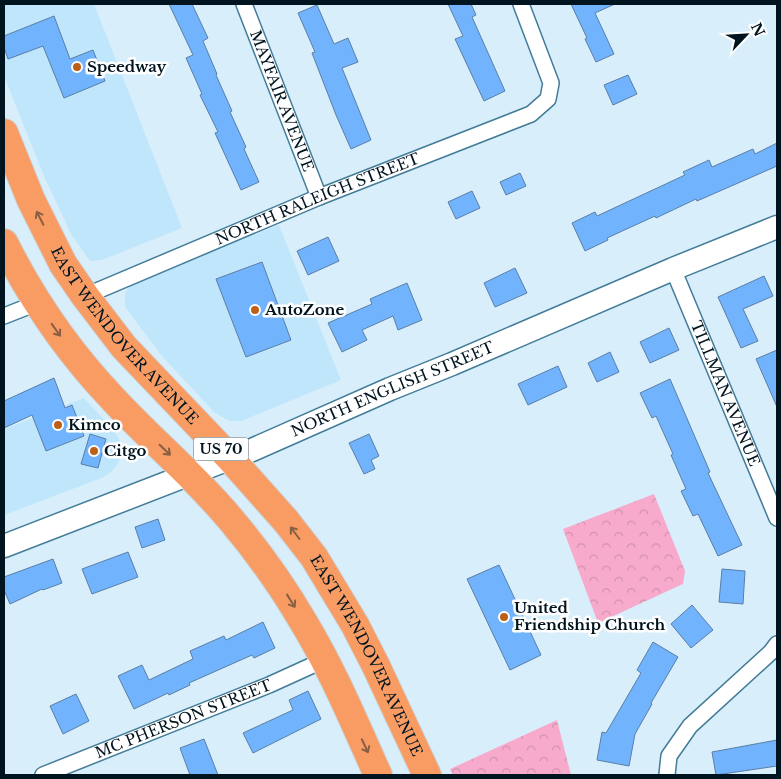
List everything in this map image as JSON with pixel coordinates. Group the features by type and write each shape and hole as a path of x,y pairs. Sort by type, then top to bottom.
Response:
{"highway":[{"name":"EAST WENDOVER AVENUE","path":"4,133 31,200 62,264 85,296 124,347 230,458 286,521 314,557 338,594 376,666 427,775"},
{"name":"US 70","path":"4,243 37,303 82,366 114,401 190,474 231,520 265,563 305,624 378,775"}],"street":[{"name":"MAYFAIR AVENUE","path":"244,4 319,197"},
{"name":"NORTH RALEIGH STREET","path":"85,296 319,197 531,114 548,99 551,83 521,4"},
{"name":"NORTH ENGLISH STREET","path":"4,546 252,450 390,389 777,227"},
{"name":"TILLMAN AVENUE","path":"673,269 777,518"},
{"path":"4,316 37,303"},
{"path":"667,775 669,756 690,726 771,652 777,644"},
{"name":"MC PHERSON STREET","path":"43,775 269,685 324,660"}],"shaded area":[{"path":"4,4 94,4 182,228 102,260 90,261 71,234 44,176 4,76"},
{"path":"279,225 341,380 241,421 230,421 215,413 161,355 125,307 125,293 131,284"},
{"path":"84,398 115,432 121,443 122,452 118,463 104,477 4,515 4,429"}],"green space":[{"path":"654,494 685,571 683,584 598,623 563,529"},
{"path":"557,720 571,775 453,775 450,769"}],"building":[{"path":"169,4 192,4 208,38 203,41 232,111 230,112 246,147 244,149 259,182 241,190 215,133 218,132 200,95 202,94 186,58 193,55"},
{"path":"448,4 471,4 476,15 472,17 505,91 484,101 455,39 463,36"},
{"path":"571,4 615,4 595,13 614,54 596,62"},
{"path":"317,5 334,44 348,38 358,62 342,68 371,140 351,149 312,53 315,52 298,13"},
{"path":"54,16 70,59 93,50 105,81 64,98 43,46 8,59 4,47 4,36"},
{"path":"628,75 637,94 613,105 604,85"},
{"path":"777,143 777,166 697,201 696,199 656,218 655,216 607,238 608,240 585,251 572,223 595,212 597,216 685,175 683,172 709,160 712,167 753,149 755,154"},
{"path":"520,173 526,186 506,195 500,182"},
{"path":"472,191 480,208 456,219 448,202"},
{"path":"328,237 339,261 308,275 297,251"},
{"path":"262,262 291,340 246,357 216,279"},
{"path":"515,268 527,293 495,307 484,283"},
{"path":"764,276 773,296 743,309 758,341 741,348 718,297"},
{"path":"407,283 422,320 398,330 393,316 362,330 367,340 342,352 328,323 372,304 370,299"},
{"path":"669,328 679,350 650,363 640,342"},
{"path":"777,350 777,407 756,359"},
{"path":"610,352 619,372 597,382 588,363"},
{"path":"558,366 567,387 528,405 518,384"},
{"path":"54,378 65,408 72,405 84,436 46,451 32,415 4,428 4,401"},
{"path":"670,379 710,472 708,473 742,545 718,556 698,514 693,516 681,491 686,489 671,455 673,454 656,416 652,418 640,393"},
{"name":"Citgo","path":"90,434 106,439 98,468 81,464"},
{"path":"369,434 379,456 371,460 375,469 364,474 349,443"},
{"path":"158,519 165,540 142,548 135,527"},
{"path":"128,552 138,577 92,594 82,569"},
{"path":"53,559 62,583 42,589 10,604 4,590 4,577"},
{"name":"United Friendship Church","path":"499,565 541,655 510,670 467,579"},
{"path":"722,569 745,571 743,604 719,602"},
{"path":"692,605 713,630 691,648 671,624"},
{"path":"263,622 275,648 254,658 252,655 189,683 190,685 169,695 168,693 134,709 118,676 142,665 149,680 193,659 190,651 224,636 226,640"},
{"path":"653,642 678,657 635,734 629,766 597,760 602,732 606,733 641,673 637,670"},
{"path":"308,691 321,719 253,753 243,733 293,710 289,700"},
{"path":"76,694 89,721 63,734 50,706"},
{"path":"204,739 218,775 190,775 180,748"},
{"path":"777,740 777,766 716,775 712,752"}],"place":[{"name":"Speedway","path":"77,67"},
{"name":"AutoZone","path":"255,310"},
{"name":"Kimco","path":"58,425"},
{"name":"Citgo","path":"94,451"},
{"name":"United Friendship Church","path":"504,617"}]}
